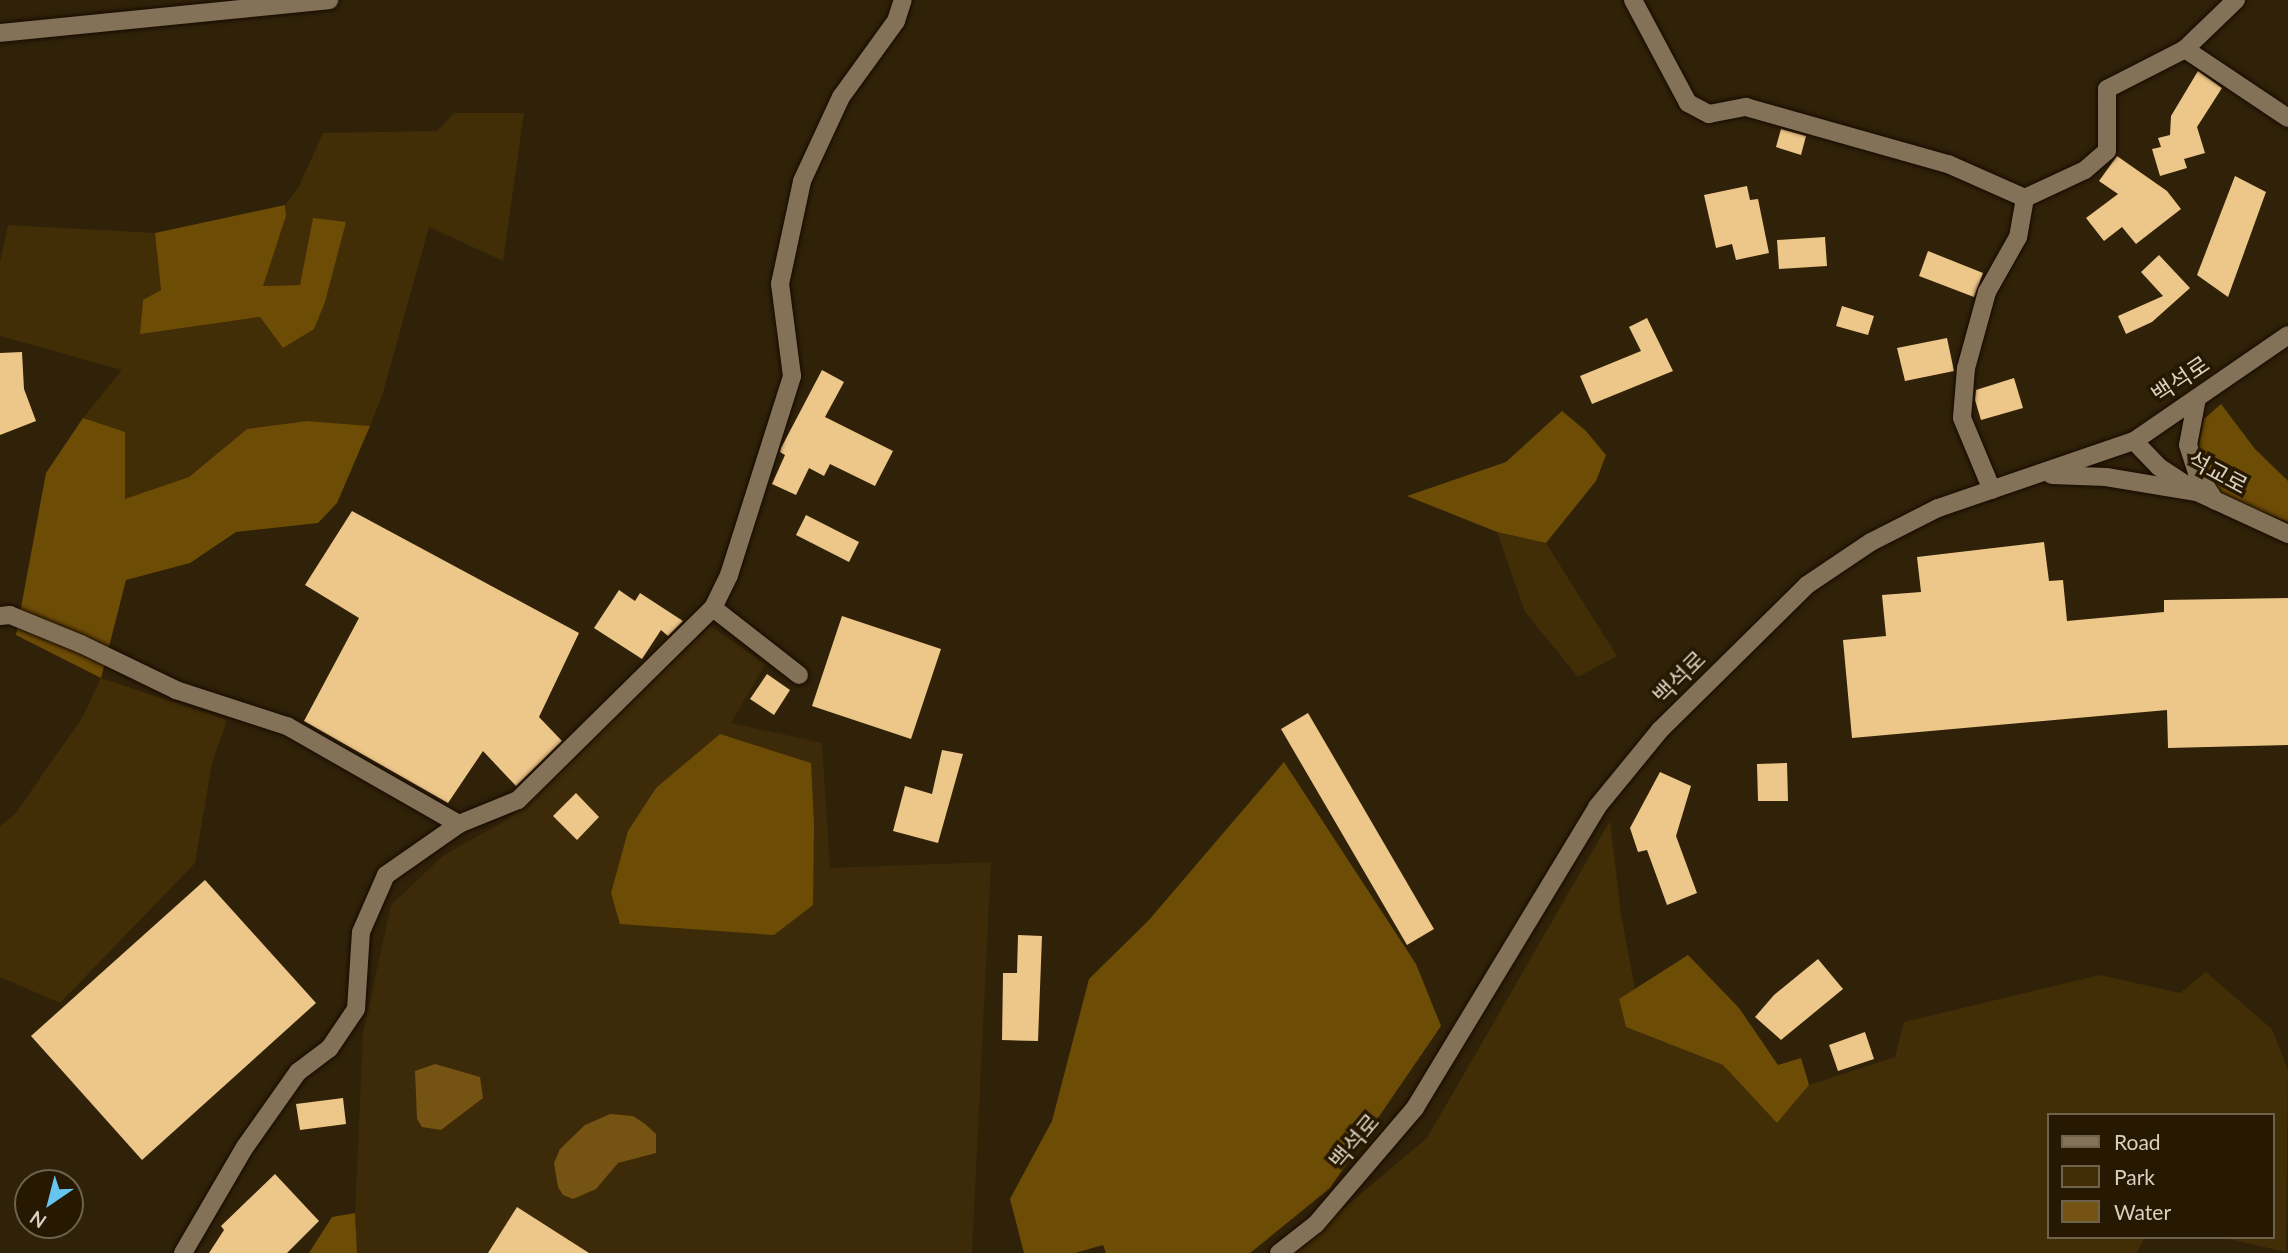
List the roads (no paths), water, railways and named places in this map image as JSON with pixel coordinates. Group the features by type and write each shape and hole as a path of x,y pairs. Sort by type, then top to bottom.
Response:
{"street":[{"path":"0,33 329,0"},
{"path":"183,1253 260,1126 298,1073 329,1049 356,1009 361,932 386,875 459,824 518,800 713,608 729,575 792,376 780,284 802,181 841,97 896,21 903,0"},
{"path":"1633,0 1688,103 1709,114 1746,107 1948,164 2025,198 2085,170 2107,151 2106,89 2185,49 2236,0"},
{"path":"2185,49 2288,118"},
{"path":"1992,490 1962,418 1966,368 1987,292 2018,237 2025,198"},
{"name":"백석로","path":"1279,1253 1316,1224 1415,1108 1597,807 1660,730 1807,585 1882,536 1938,508 2134,441 2288,335"},
{"path":"2197,398 2188,445 2197,473 2215,501"},
{"name":"석교로","path":"2134,441 2159,467 2197,492 2288,534"},
{"path":"2035,475 2083,474 2197,492"},
{"path":"713,608 799,675"},
{"path":"0,617 10,615 81,644 176,690 287,726 459,824"}],"water":[{"path":"435,1064 480,1077 483,1098 441,1130 422,1127 417,1119 415,1071"},
{"path":"610,1114 633,1116 645,1124 656,1134 656,1153 618,1163 596,1189 573,1199 563,1195 558,1187 554,1163 560,1149 585,1125"}]}
